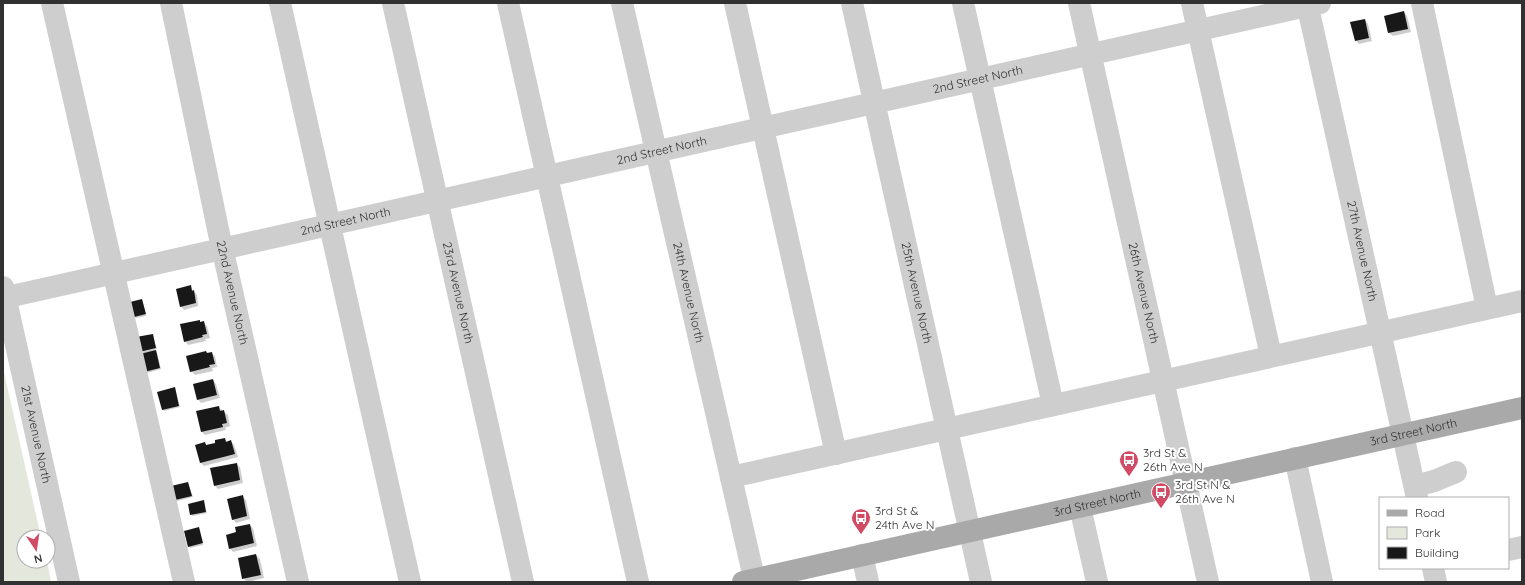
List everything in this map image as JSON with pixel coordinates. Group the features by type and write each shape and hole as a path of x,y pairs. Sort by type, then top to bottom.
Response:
{"main road":[{"name":"3rd Street North","path":"751,581 1522,408"}],"street":[{"path":"52,3 184,582"},
{"name":"22nd Avenue North","path":"171,3 223,249 298,582"},
{"path":"280,3 410,582"},
{"name":"23rd Avenue North","path":"393,3 523,582"},
{"path":"508,3 638,582"},
{"name":"24th Avenue North","path":"622,3 731,477 751,581"},
{"path":"735,3 836,454"},
{"name":"25th Avenue North","path":"852,3 981,582"},
{"path":"963,3 1053,405"},
{"name":"26th Avenue North","path":"1079,3 1208,582"},
{"path":"1192,3 1271,356"},
{"path":"1422,3 1487,308"},
{"name":"2nd Street North","path":"4,294 113,273 223,249 1311,4"},
{"name":"27th Avenue North","path":"1311,4 1380,332 1416,492"},
{"name":"21st Avenue North","path":"4,294 69,582"},
{"path":"731,477 1522,301"},
{"path":"1295,458 1322,582"},
{"path":"1416,492 1434,481 1456,472"},
{"path":"1080,507 1097,582"},
{"path":"1509,550 1522,548"},
{"path":"862,556 868,582"},
{"path":"1433,569 1436,582"}],"green space":[{"path":"3,368 39,529 16,529 16,569 49,569 51,582 3,582"}],"building":[{"path":"1404,11 1408,29 1388,33 1384,16"},
{"path":"1365,19 1369,38 1355,41 1350,22"},
{"path":"191,285 192,291 194,290 196,303 180,307 176,289"},
{"path":"142,299 146,314 134,317 130,302"},
{"path":"200,320 200,322 204,321 207,334 202,335 203,337 184,342 180,324"},
{"path":"153,334 156,348 139,352 136,337"},
{"path":"156,350 160,368 144,372 140,354"},
{"path":"206,351 207,353 212,352 215,364 209,365 210,367 190,372 186,356"},
{"path":"213,379 217,395 197,400 193,384"},
{"path":"175,387 179,406 162,410 157,392"},
{"path":"219,406 220,411 224,410 227,423 222,424 223,427 201,432 196,411"},
{"path":"225,438 226,442 231,440 235,454 200,463 195,445 205,442 206,445 215,443 215,440"},
{"path":"237,463 240,480 214,486 210,468"},
{"path":"188,482 192,496 175,500 171,486"},
{"path":"243,495 247,516 232,520 227,499"},
{"path":"204,500 206,512 190,515 188,504"},
{"path":"250,524 254,543 229,549 226,535 236,532 235,527"},
{"path":"199,527 203,543 188,547 184,531"},
{"path":"256,554 261,575 242,579 238,558"}],"place":[{"name":"3rd St & 26th Ave N","path":"1129,477"},
{"name":"3rd St N & 26th Ave N","path":"1161,509"},
{"name":"3rd St & 24th Ave N","path":"861,535"}]}
